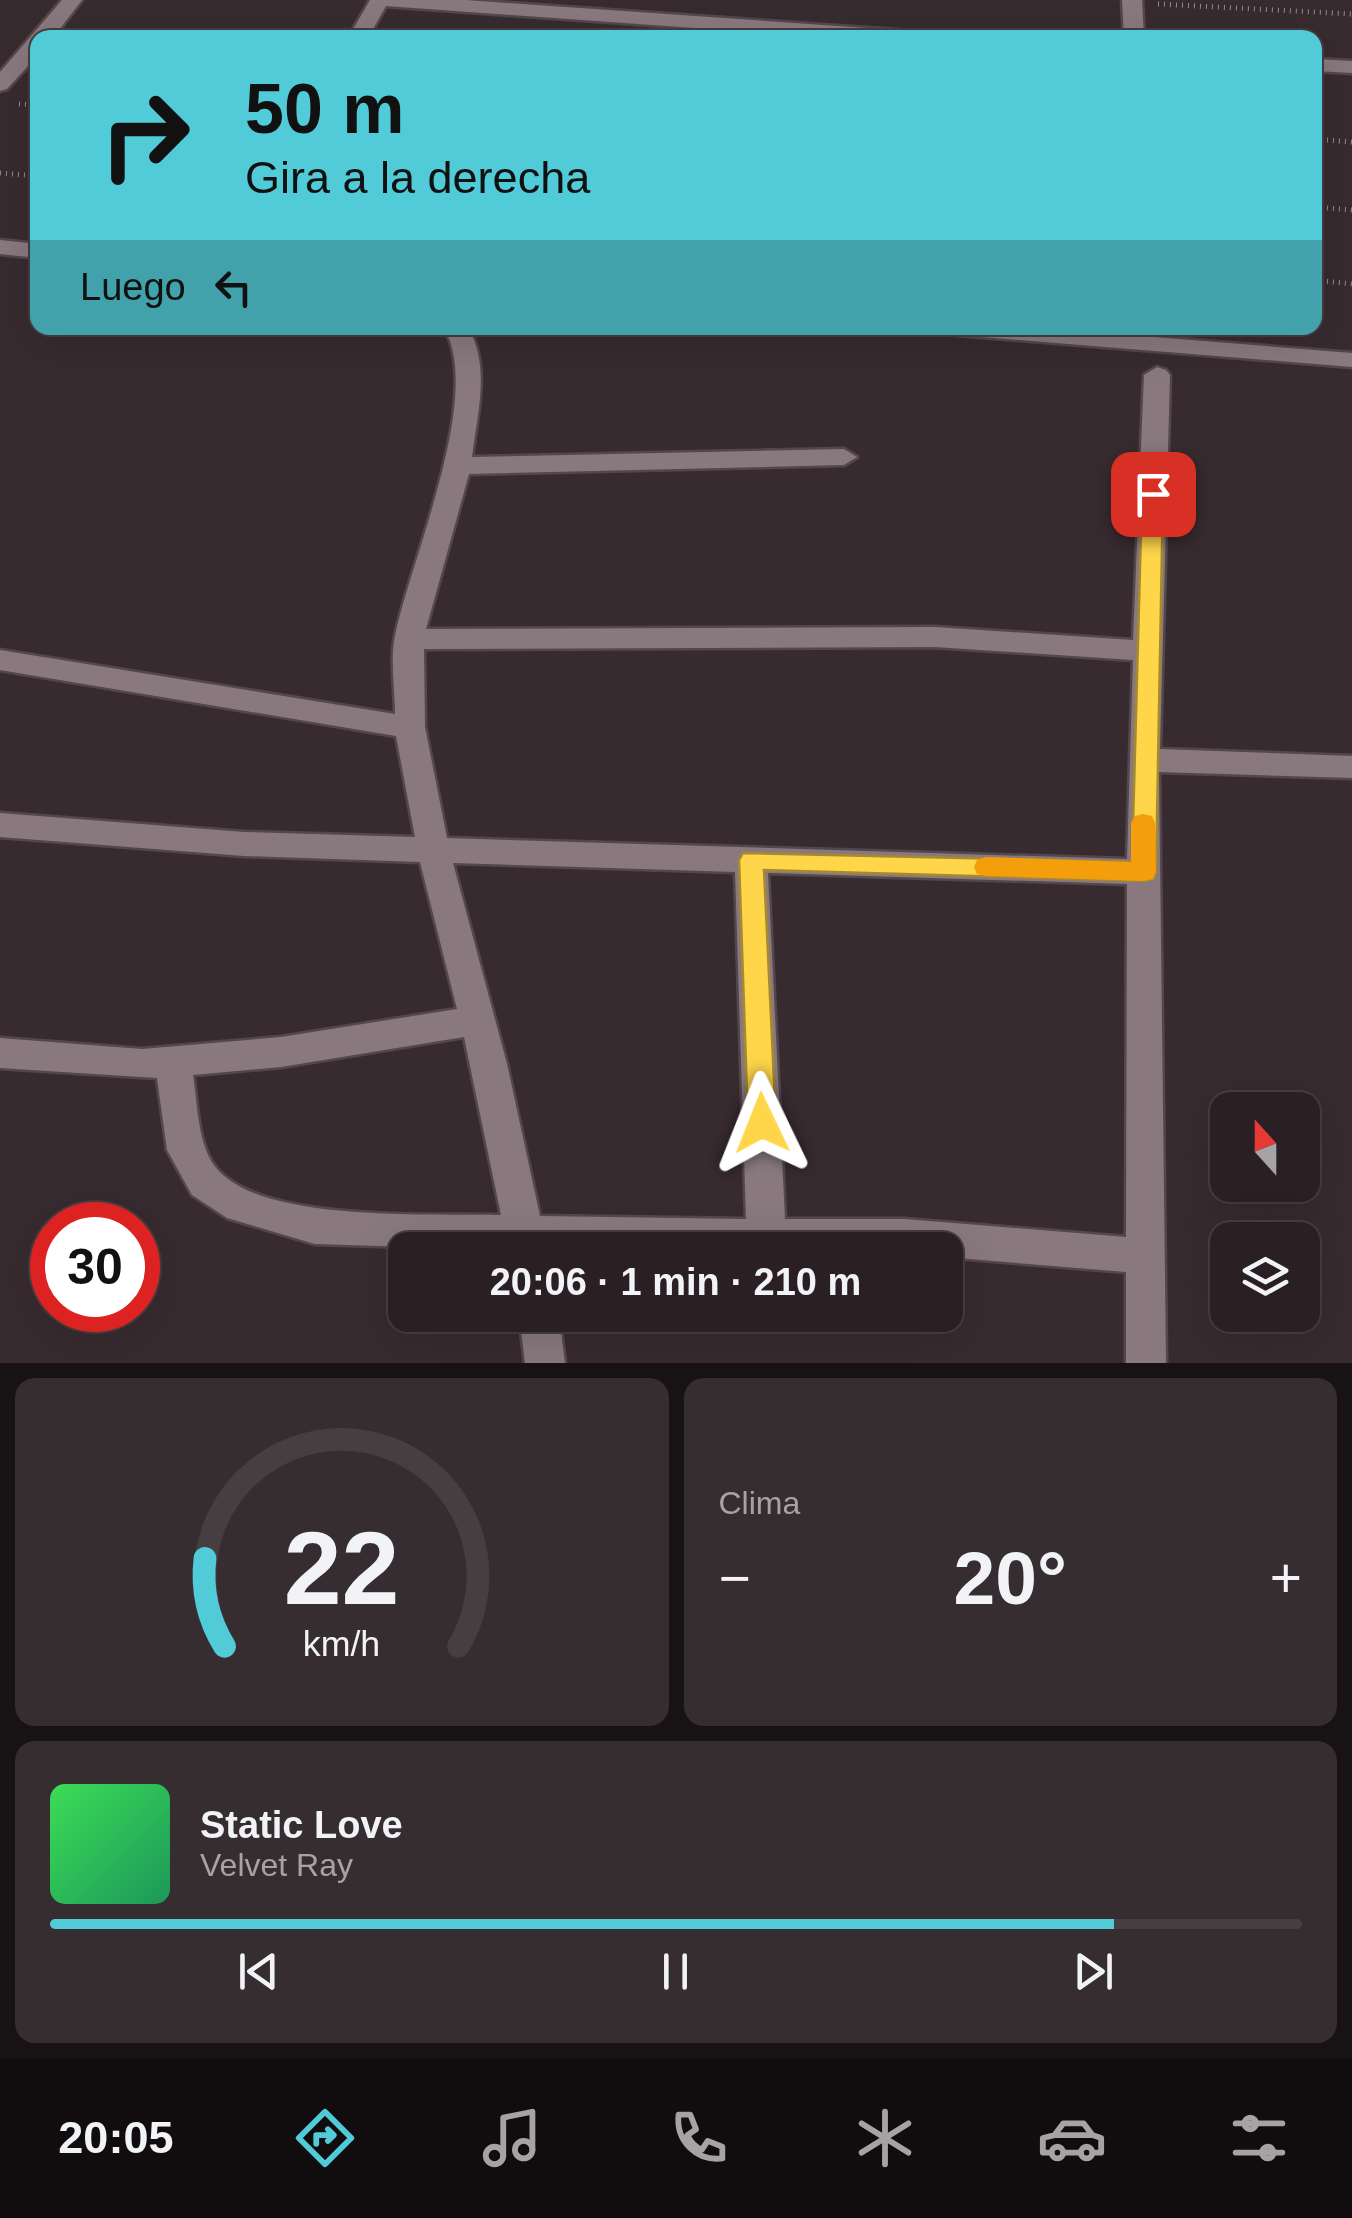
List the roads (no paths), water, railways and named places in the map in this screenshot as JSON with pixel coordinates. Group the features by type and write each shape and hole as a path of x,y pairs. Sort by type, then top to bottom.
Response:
{"street":[{"path":"48,30 72,0"},
{"path":"363,30 381,0 599,7 840,30"},
{"path":"1132,1 1134,30"},
{"path":"0,85 30,51"},
{"path":"1322,65 1352,67"},
{"path":"0,248 30,250"},
{"path":"461,335 466,343 469,372 458,466 409,639 410,728 434,850 478,1020 524,1232"},
{"path":"1021,335 1150,349 1352,360"},
{"path":"1146,1363 1144,760 1150,349"},
{"path":"458,466 844,457"},
{"path":"409,639 935,637 1148,652"},
{"path":"0,660 410,728"},
{"path":"1144,760 1352,767"},
{"path":"0,825 244,844 1144,872"},
{"path":"752,860 766,1232"},
{"path":"1,1054 142,1064 173,1062 380,1038 478,1020"},
{"path":"173,1062 181,1132 193,1168 222,1196 241,1206 315,1226 394,1232"},
{"path":"963,1241 1146,1256"},
{"path":"541,1332 545,1363"}]}
